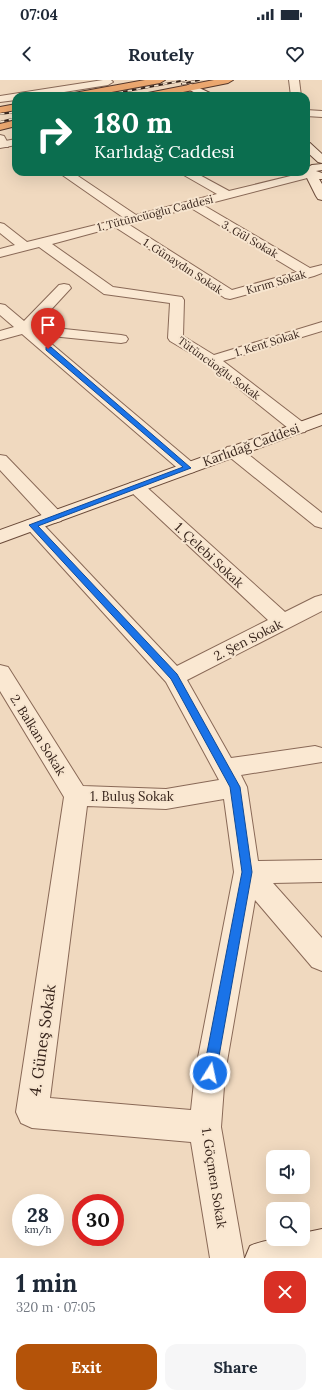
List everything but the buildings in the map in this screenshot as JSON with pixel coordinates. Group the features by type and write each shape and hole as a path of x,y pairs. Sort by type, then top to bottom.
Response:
{"highway":[{"path":"96,92 160,80"},
{"path":"189,92 228,80"},
{"path":"167,92 176,90"},
{"path":"0,110 12,108"},
{"path":"0,127 12,124"}],"street":[{"path":"294,80 296,92"},
{"path":"44,92 106,81 119,88"},
{"path":"176,90 189,92"},
{"path":"0,99 12,98"},
{"path":"310,113 322,114"},
{"path":"1,145 12,143"},
{"path":"310,149 322,160"},
{"name":"1. Tütüncüoğlu Caddesi","path":"312,172 312,168 322,167"},
{"path":"312,172 322,196"},
{"path":"70,176 134,219"},
{"path":"193,176 228,195"},
{"name":"1. Tütüncüoğlu Caddesi","path":"0,253 297,176"},
{"name":"3. Gül Sokak","path":"192,204 315,271"},
{"name":"1. Günaydın Sokak","path":"117,223 230,295"},
{"path":"0,227 24,246"},
{"name":"Tütüncüoğlu Sokak","path":"41,242 110,291 177,300 175,338 212,360 299,428"},
{"name":"Kırım Sokak","path":"230,295 315,271"},
{"path":"25,329 64,288"},
{"path":"0,308 188,468"},
{"name":"1. Kent Sokak","path":"212,360 322,326"},
{"path":"0,336 25,329 121,339"},
{"name":"Karlıdağ Caddesi","path":"0,537 322,419"},
{"path":"233,451 322,522"},
{"name":"1. Göçmen Sokak","path":"0,460 43,521 174,677 229,777 247,872 210,1073 205,1127 227,1258"},
{"name":"1. Çelebi Sokak","path":"136,487 283,622"},
{"name":"2. Şen Sokak","path":"174,677 283,622 320,607"},
{"name":"2. Balkan Sokak","path":"0,673 76,796"},
{"name":"1. Buluş Sokak","path":"76,796 166,799 229,777 315,755"},
{"name":"4. Güneş Sokak","path":"76,796 32,1112 205,1127"},
{"path":"247,872 322,871"},
{"path":"247,872 322,958"},
{"path":"262,1258 322,1246"}],"railway":[{"path":"122,92 186,80"},
{"path":"182,84 199,80"},
{"path":"0,114 12,112"},
{"path":"0,122 12,119"}],"route":[{"path":"48,349 188,468 33,525 174,677 235,787 247,872 210,1073"}]}
